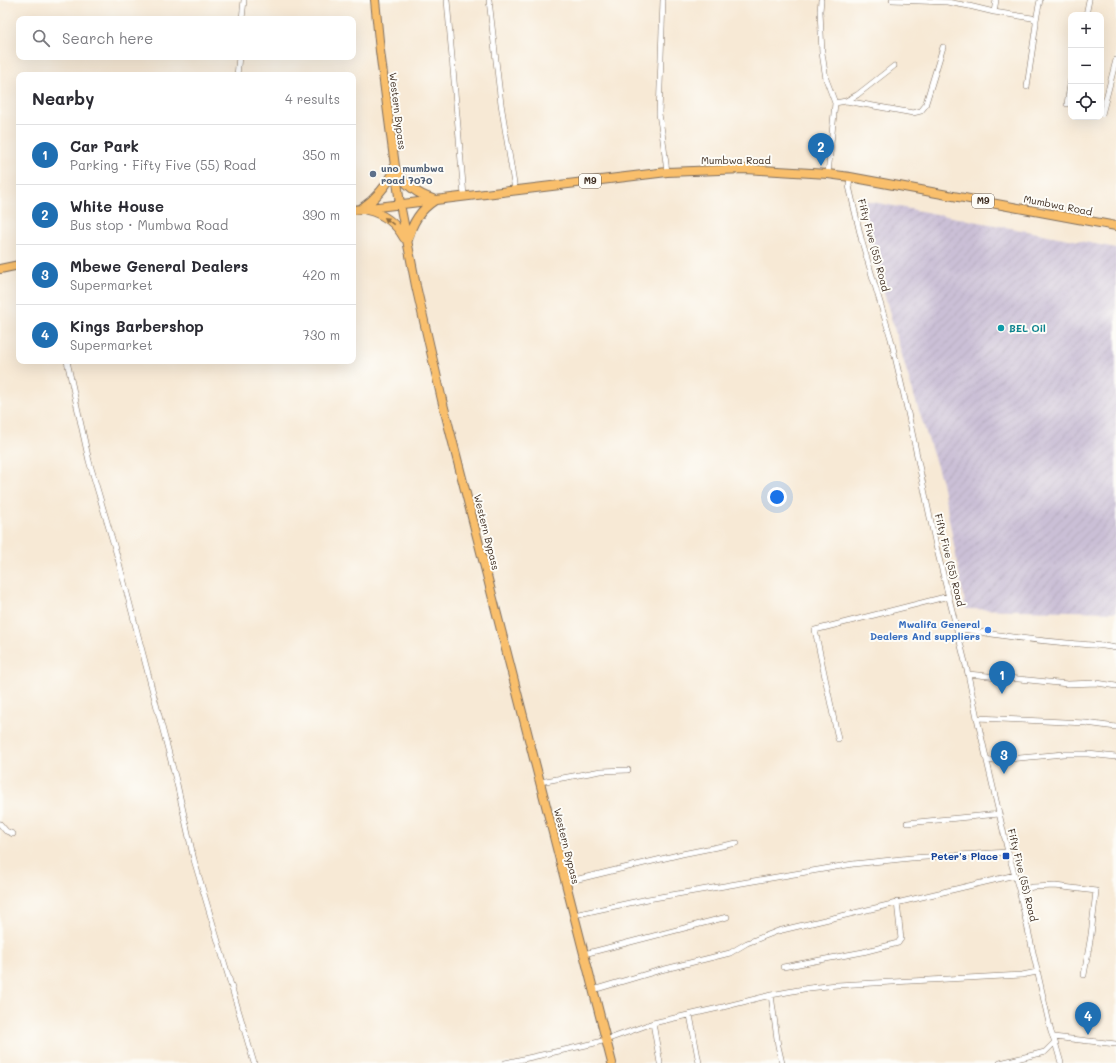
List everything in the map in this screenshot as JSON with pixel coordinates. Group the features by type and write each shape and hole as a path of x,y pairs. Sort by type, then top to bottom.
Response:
{"main road":[{"name":"Western Bypass","path":"375,0 385,92 400,204 442,400 612,1063"},
{"path":"357,209 378,196 396,169 408,186 417,192 436,200"},
{"name":"Mumbwa Road","path":"357,209 667,172 745,169 828,174 850,177 1116,226"},
{"path":"408,244 410,230 416,218 425,207 436,200"},
{"path":"357,209 376,212 390,220 400,231 408,244"},
{"path":"0,269 16,266"}],"street":[{"path":"242,16 244,0"},
{"path":"448,0 464,196"},
{"path":"489,0 501,104 515,190"},
{"path":"663,0 659,114 667,172"},
{"path":"821,0 820,11 822,53 826,79 835,103 828,174"},
{"path":"892,0 947,2 1036,20"},
{"path":"994,12 996,0"},
{"path":"1027,87 1040,0"},
{"path":"1087,12 1089,0"},
{"path":"846,101 913,113 921,111 925,106 943,48"},
{"path":"237,72 239,60"},
{"path":"1104,106 1116,60"},
{"path":"835,103 846,101 857,95 894,66"},
{"path":"1067,104 1070,84"},
{"name":"Fifty Five (55) Road","path":"850,177 849,186 862,242 891,339 936,546 968,674 1008,852 1019,890 1051,1032 1061,1063"},
{"path":"69,364 89,461 118,559 177,784 194,860 254,1063"},
{"path":"838,739 815,630 949,596"},
{"path":"957,628 997,635 1068,644 1107,646 1116,648"},
{"path":"968,674 1068,684 1097,683 1116,686"},
{"path":"977,718 1086,723 1116,727"},
{"path":"987,761 1064,754 1116,756"},
{"path":"540,782 601,772 628,770"},
{"path":"907,822 1000,814"},
{"path":"0,824 6,831 14,834"},
{"path":"566,882 682,854 737,843"},
{"path":"574,915 656,898 853,864 910,858 1008,852"},
{"path":"593,990 657,971 730,953 747,943 778,931 1015,875"},
{"path":"1019,890 1033,887 1055,886 1096,891 1091,935 1084,975"},
{"path":"783,967 864,952 898,943 901,939 897,902"},
{"path":"584,954 727,917"},
{"path":"505,1063 606,1040 652,1023 771,995 809,988 837,985 1022,975 1037,972"},
{"path":"771,995 778,1046 782,1063"},
{"path":"690,1015 699,1063"},
{"path":"652,1023 660,1063"},
{"path":"1000,1063 1045,1052 1054,1040 1116,1044"}],"shaded area":[{"name":"BEL Oil","path":"862,200 1116,248 1116,612 966,609 942,482 910,383 868,238"}],"place":[{"name":"White House","path":"821,166"},
{"name":"uno mumbwa road 7070","path":"373,174"},
{"name":"BEL Oil","path":"1001,328"},
{"name":"Mwalifa General Dealers And suppliers","path":"988,630"},
{"name":"Car Park","path":"1002,694"},
{"name":"Mbewe General Dealers","path":"1004,774"},
{"name":"Peter's Place","path":"1006,856"},
{"name":"Kings Barbershop","path":"1088,1035"}]}
